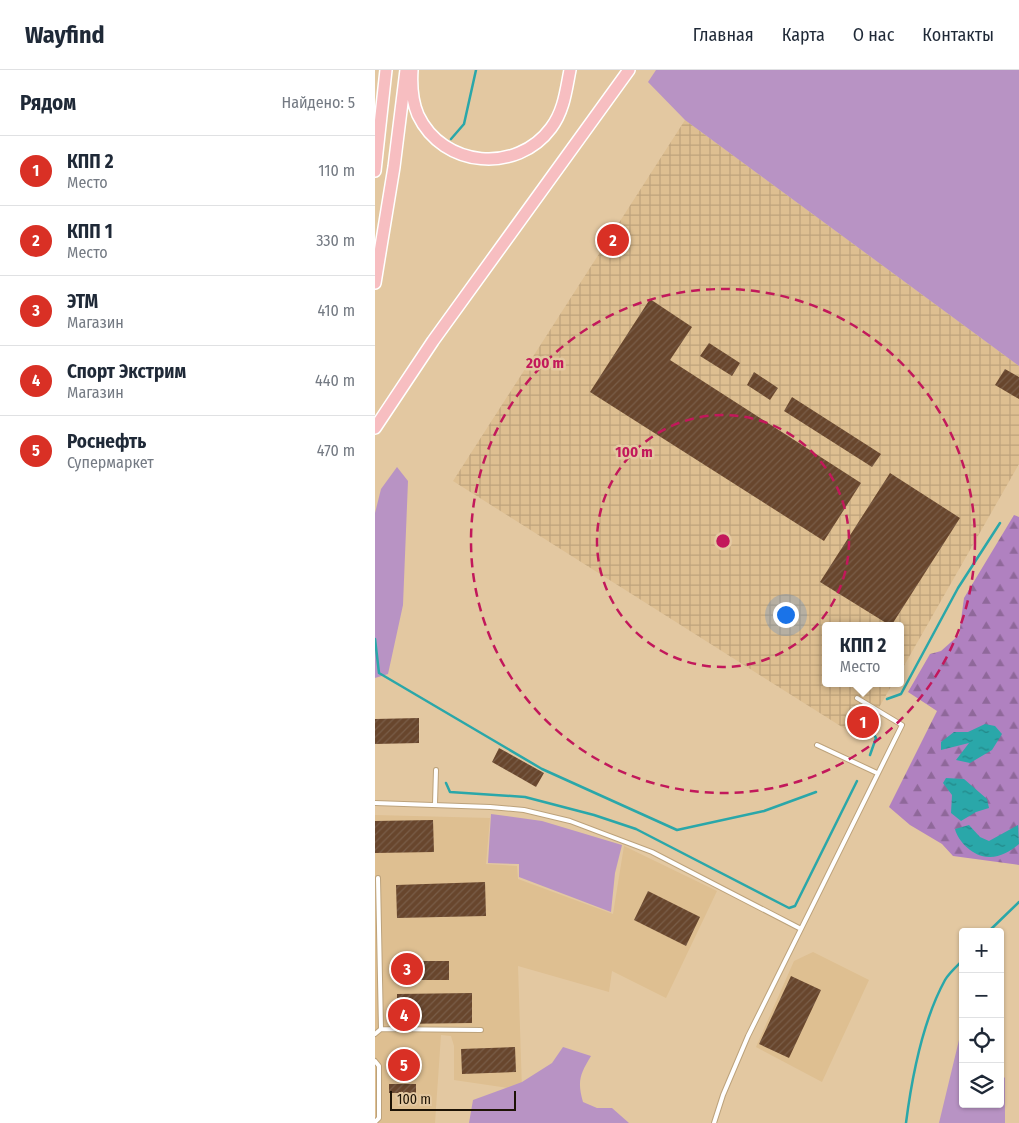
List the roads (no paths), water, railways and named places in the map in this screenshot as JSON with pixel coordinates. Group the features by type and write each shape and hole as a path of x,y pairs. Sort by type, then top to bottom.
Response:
{"main road":[{"path":"375,171 387,70"},
{"path":"375,283 394,167 406,70"},
{"path":"411,70 414,105 430,133 456,152 487,159 519,153 545,135 562,107 570,70"},
{"path":"375,428 433,341 629,70"}],"lane":[{"path":"714,1123 723,1095 744,1045 901,724 857,698"},
{"path":"817,745 877,773"},
{"path":"435,804 436,770"},
{"path":"376,804 435,804 524,810 591,828 651,852 801,929"},
{"path":"377,878 376,902 381,1029"},
{"path":"375,1034 381,1029 481,1030"},
{"path":"375,1061 379,1066 379,1118 375,1122"}],"water":[{"path":"985,724 995,726 1002,734 992,750 970,763 956,760 969,743 941,750 941,742 954,732 968,732"},
{"path":"946,778 964,779 987,799 989,808 976,812 961,821 951,813 952,795 943,783"},
{"path":"969,825 980,837 989,841 1018,825 1019,844 1002,855 984,857 973,852 963,844 957,834 955,829"}],"waterway":[{"path":"451,139 464,124 476,70"},
{"path":"887,699 901,694 958,588 1000,523"},
{"path":"375,639 379,673 542,769 677,830 764,811 816,792"},
{"path":"870,728 876,738 870,755"},
{"path":"446,783 450,792 525,797 594,815 636,829 789,908 795,906 857,781"},
{"path":"992,928 1019,902"},
{"path":"906,1123 911,1087 924,1031 945,980 959,964"}],"place":[{"name":"КПП 1","path":"613,240"},
{"name":"КПП 2","path":"863,722"},
{"name":"ЭТМ","path":"407,969"},
{"name":"Спорт Экстрим","path":"404,1015"},
{"name":"Роснефть","path":"404,1065"}]}
